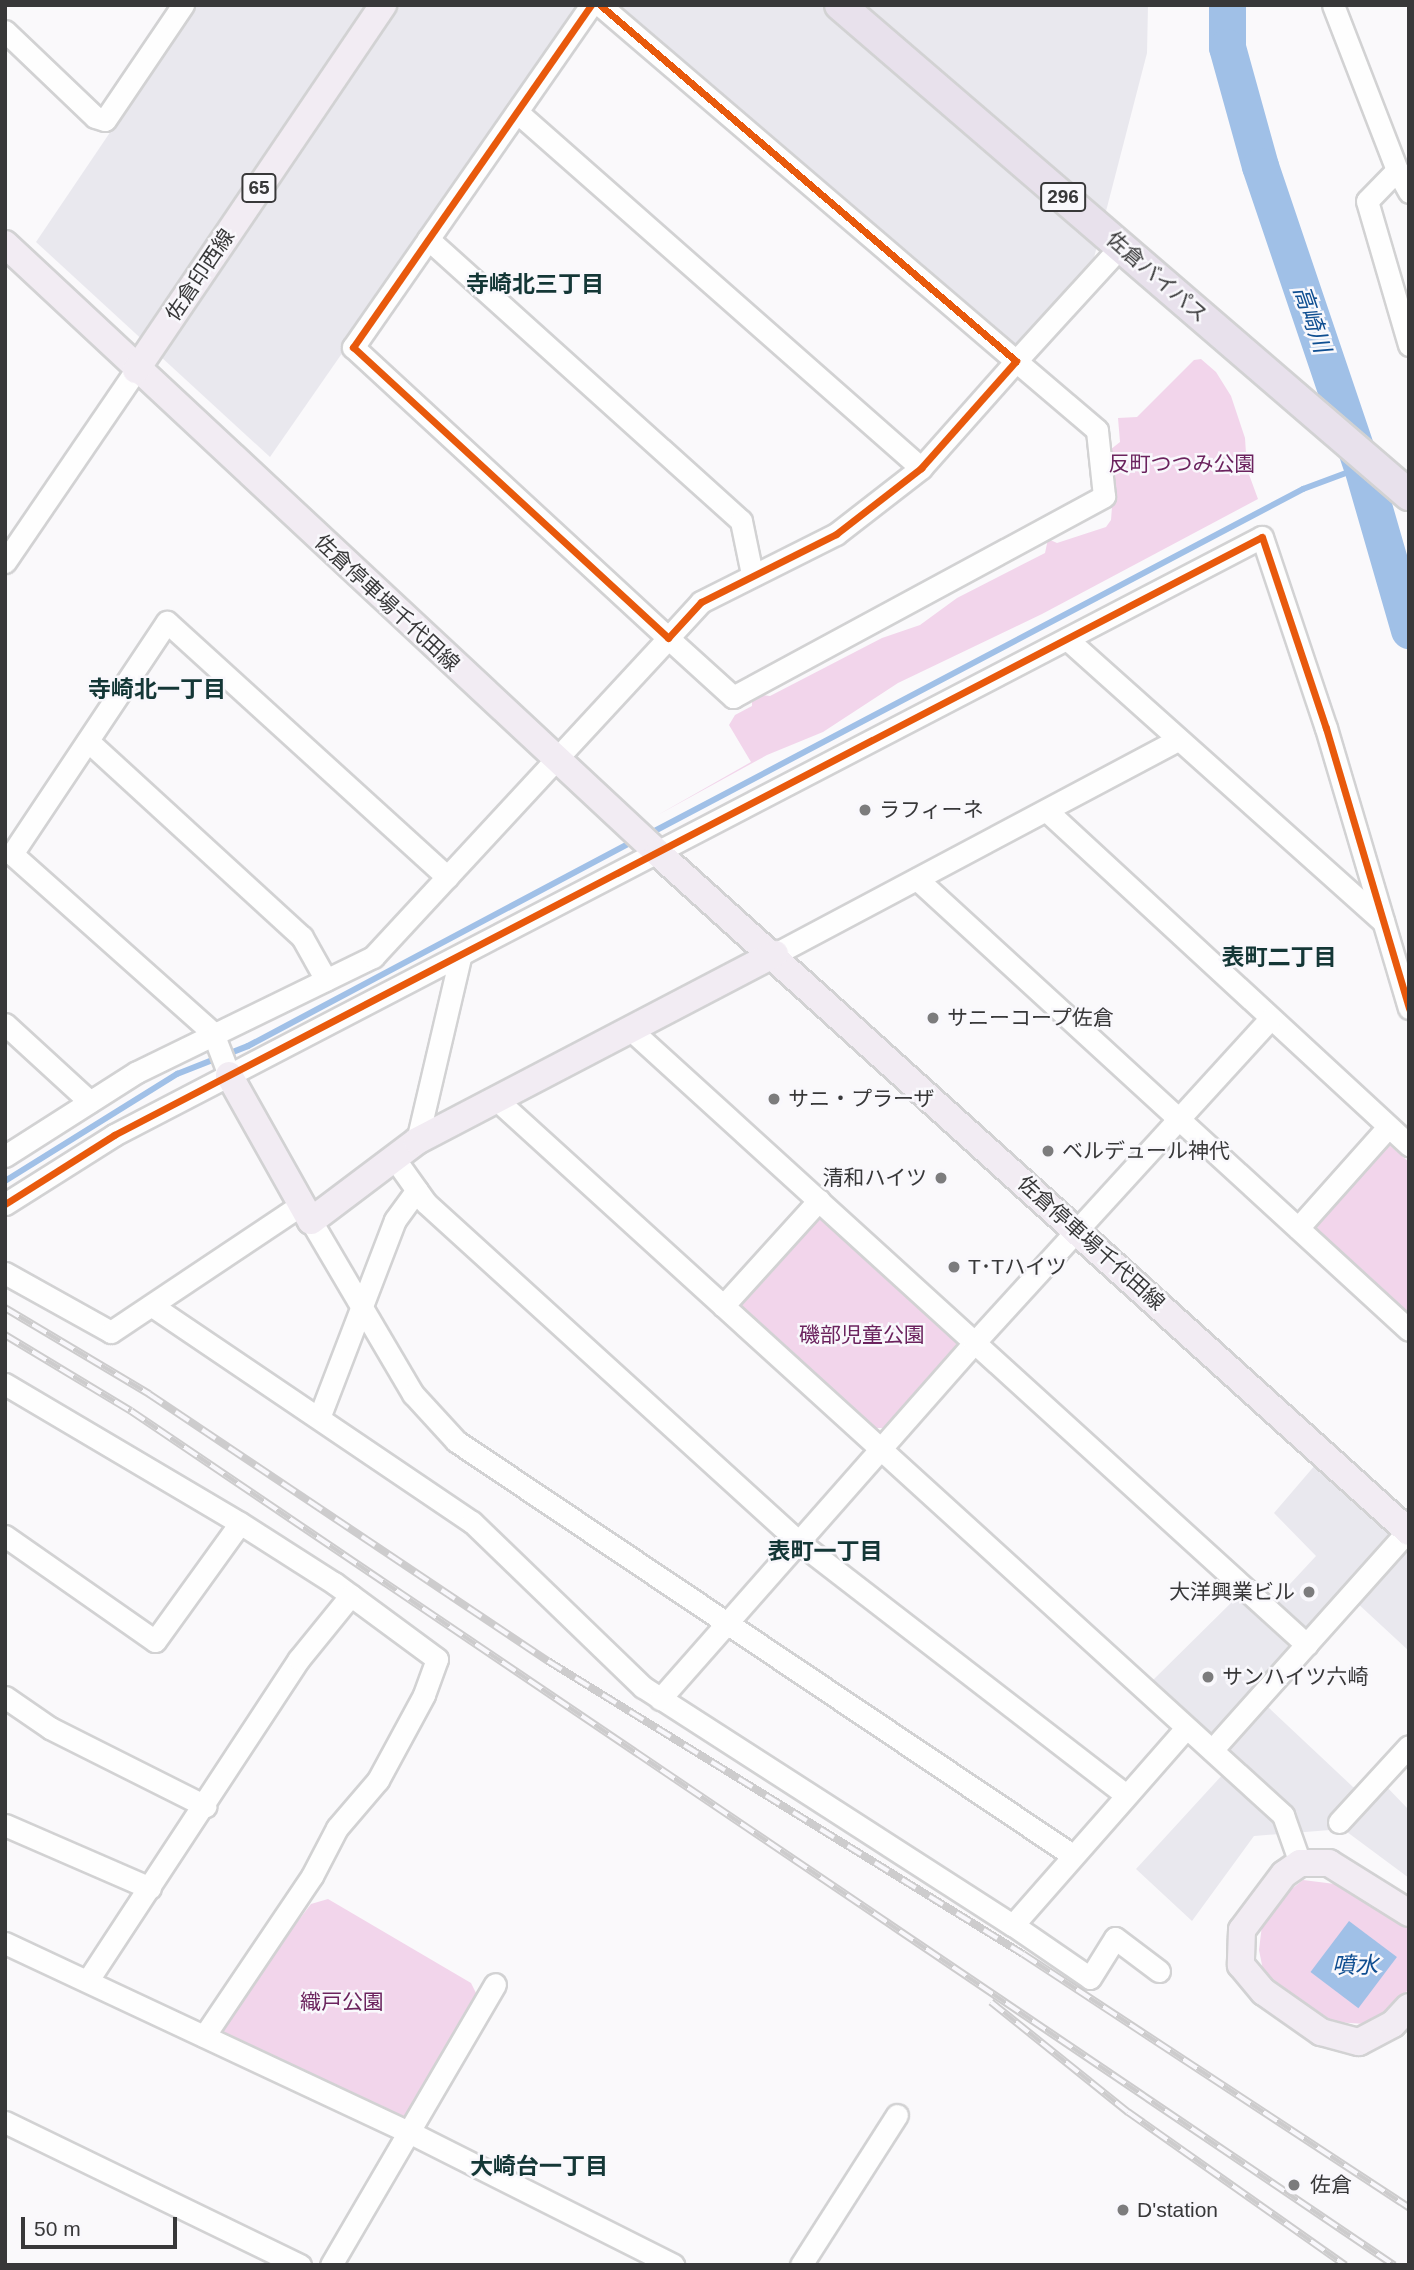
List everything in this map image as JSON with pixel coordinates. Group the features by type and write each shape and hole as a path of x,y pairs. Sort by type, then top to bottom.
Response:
{"highway":[{"name":"佐倉バイパス","path":"841,5 1409,495"}],"main road":[{"name":"佐倉印西線","path":"136,370 383,5"},
{"name":"佐倉停車場千代田線","path":"5,244 136,370 554,758 775,954 1408,1531"},
{"path":"229,1075 307,1213 417,1141 775,954"},
{"path":"1409,1913 1329,1863 1300,1863 1284,1874 1242,1930 1241,1965 1264,1992 1321,2032 1359,2042 1393,2024 1409,2007"}],"street":[{"path":"591,5 353,347 733,697 1104,496 1097,429 600,5"},
{"path":"1333,5 1397,170 1409,192"},
{"path":"5,31 103,124 114,113 173,10"},
{"path":"517,112 921,468"},
{"path":"1397,170 1367,201 1409,345"},
{"path":"428,239 741,522 751,574"},
{"path":"5,1156 137,1072 373,957 554,758 701,602 751,574 836,534 921,468 1121,246"},
{"path":"5,562 136,370"},
{"path":"5,1204 114,1135 460,958 1262,537 1296,632 1409,1009"},
{"path":"229,1075 213,1033 12,854 167,622 447,877"},
{"path":"1067,639 1383,922"},
{"path":"775,954 1177,740"},
{"path":"88,741 302,937 326,980"},
{"path":"1047,811 1409,1145"},
{"path":"918,879 1409,1330"},
{"path":"417,1141 460,958"},
{"path":"660,1699 974,1343 1270,1019"},
{"path":"5,1024 90,1102"},
{"path":"631,1029 1307,1645"},
{"path":"497,1100 1283,1815 1300,1863"},
{"path":"1298,1228 1388,1127"},
{"path":"394,1158 417,1190 800,1543 1125,1794"},
{"path":"319,1418 396,1220 417,1190"},
{"path":"723,1306 819,1200"},
{"path":"5,1273 111,1332 307,1213 414,1394 456,1441 1072,1855"},
{"path":"154,1307 472,1522 609,1658 660,1699 1013,1925 1090,1978 1115,1938 1160,1971"},
{"path":"9,1392 240,1523 351,1595 437,1659 424,1695 378,1780 337,1828 312,1876 204,2036"},
{"path":"5,1536 155,1641 240,1523"},
{"path":"1212,1751 1408,1531"},
{"path":"88,1980 205,1806 299,1659 351,1595"},
{"path":"5,1697 50,1728 205,1806"},
{"path":"1013,1925 1125,1794 1186,1728"},
{"path":"1339,1822 1409,1746"},
{"path":"5,1825 150,1888"},
{"path":"5,1943 409,2132 673,2265"},
{"path":"331,2265 495,1984"},
{"path":"801,2265 897,2115"},
{"path":"5,2122 300,2265"}],"shaded area":[{"path":"196,5 584,5 270,457 36,242"},
{"path":"613,5 1148,5 1147,53 1090,273 1016,354"},
{"path":"1316,1464 1409,1547 1409,1651 1342,1589 1252,1692 1353,1787 1383,1783 1409,1810 1409,1878 1343,1829 1254,1836 1192,1921 1136,1869 1236,1760 1151,1682 1240,1594 1262,1614 1316,1556 1274,1513"}],"green space":[{"name":"反町つつみ公園","path":"1201,359 1216,372 1231,396 1245,438 1247,469 1258,499 1042,614 898,683 823,732 767,755 656,816 751,762 729,725 735,715 752,706 752,694 770,696 882,638 920,625 957,598 1045,553 1048,539 1057,543 1106,527 1111,520 1115,467 1101,457 1120,442 1118,418 1137,417 1194,360"},
{"path":"1387,1143 1409,1162 1409,1318 1310,1223"},
{"name":"磯部児童公園","path":"819,1216 958,1339 958,1350 890,1428 876,1428 741,1306 743,1290 806,1220"},
{"path":"1303,1880 1343,1885 1409,1929 1409,1989 1379,2020 1366,2024 1334,2022 1279,1985 1263,1970 1259,1950 1262,1925 1284,1895"},
{"name":"織戸公園","path":"328,1899 471,1983 479,1999 408,2117 396,2118 223,2035 225,2016 311,1904"}],"water":[{"name":"噴水","path":"1349,1921 1397,1957 1358,2008 1310,1972"}],"waterway":[{"name":"高崎川","path":"1227,5 1227,47 1260,166 1362,467 1409,630"},
{"path":"647,835 1303,489 1362,467"},
{"path":"5,1181 177,1074 248,1046 634,841"}],"railway":[{"path":"5,1308 149,1394 548,1661 1023,1954 1409,2208"},
{"path":"5,1335 131,1411 1394,2265"},
{"path":"991,2002 1128,2112 1345,2265"}],"cycle path":[{"path":"591,5 353,347 668,638 701,602 836,534 921,468 1016,361 600,5"},
{"path":"5,1204 114,1135 1262,537 1326,728 1409,1008"}],"place":[{"name":"ラフィーネ","path":"865,810"},
{"name":"サニーコープ佐倉","path":"933,1018"},
{"name":"サニ・プラーザ","path":"774,1099"},
{"name":"ベルデュール神代","path":"1048,1151"},
{"name":"清和ハイツ","path":"941,1178"},
{"name":"T･Tハイツ","path":"954,1267"},
{"name":"大洋興業ビル","path":"1309,1592"},
{"name":"サンハイツ六崎","path":"1208,1677"},
{"name":"佐倉","path":"1294,2185"},
{"name":"D'station","path":"1123,2210"}],"district":[{"name":"寺崎北三丁目","path":"535,284"},
{"name":"寺崎北一丁目","path":"157,689"},
{"name":"表町二丁目","path":"1279,957"},
{"name":"表町一丁目","path":"825,1551"},
{"name":"大崎台一丁目","path":"539,2166"}]}
